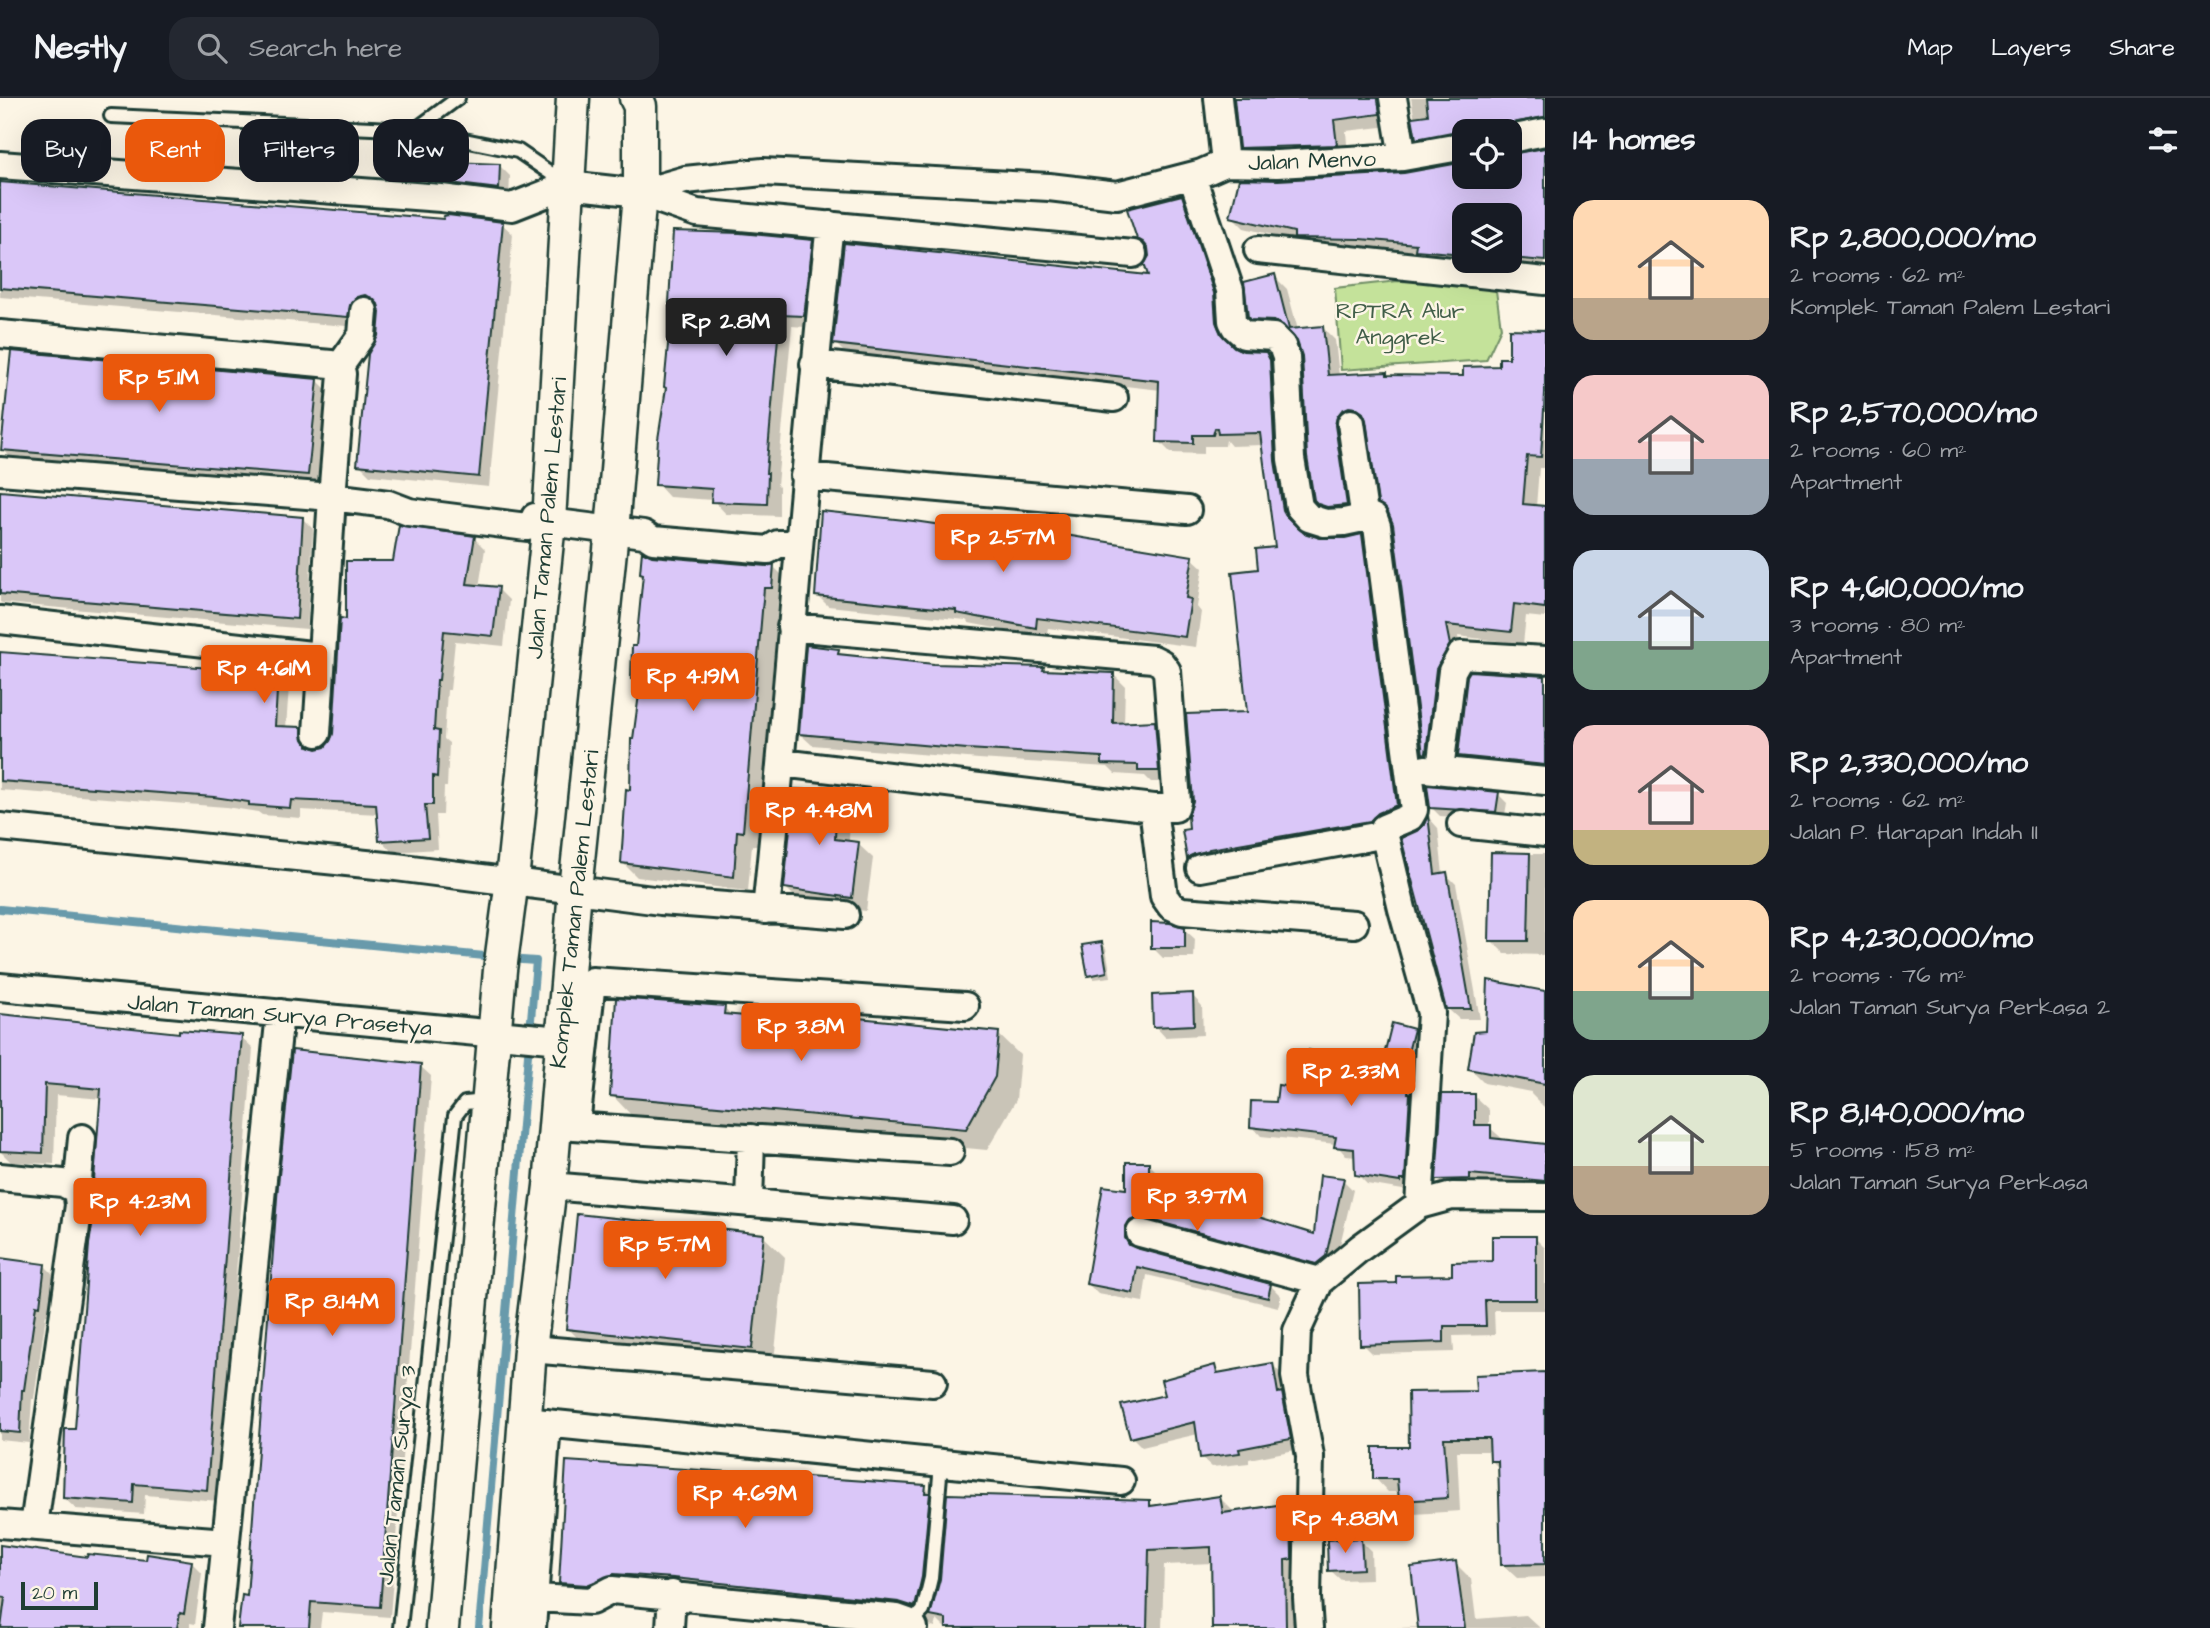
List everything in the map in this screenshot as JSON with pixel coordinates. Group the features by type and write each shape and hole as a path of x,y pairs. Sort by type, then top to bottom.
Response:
{"street":[{"name":"Jalan Taman Palem Lestari","path":"504,1033 500,970 512,880 549,522 573,98"},
{"name":"Jalan Menvo","path":"1218,98 1225,163 1277,164 1403,157 1452,148"},
{"path":"1393,98 1403,157"},
{"name":"Komplek Taman Palem Lestari","path":"509,1628 536,1422 530,1349 550,1186 565,1125 552,1039 575,890 612,531 640,193 638,102"},
{"path":"1522,137 1545,132"},
{"path":"640,193 685,180 762,172 1049,187 1117,195 1192,176 1225,163"},
{"path":"0,165 441,198 512,207 568,185 640,193 697,213 1133,254"},
{"path":"1192,176 1230,290 1232,321 1235,327 1244,335 1273,337 1282,345 1286,357 1292,459 1299,507 1309,518 1325,523 1368,517 1374,518 1377,526 1413,814 1384,828 1381,835"},
{"path":"766,910 782,763 791,627 788,544 804,476 830,225"},
{"path":"1258,250 1545,281"},
{"path":"317,733 331,497 342,374 340,366 362,335 364,312"},
{"path":"0,334 340,366"},
{"path":"814,364 1114,398"},
{"path":"1351,423 1364,513 1368,517"},
{"path":"0,471 331,497 388,504 426,501 529,515 549,522 612,531 643,534 657,526 770,538 788,544"},
{"path":"804,476 1187,510"},
{"path":"0,621 320,656"},
{"path":"782,763 1153,808 1175,808 1177,802 1167,671 1161,663 1153,659 791,627"},
{"path":"1440,770 1452,671 1461,654 1545,660"},
{"path":"1408,767 1545,781"},
{"path":"1153,808 1164,896 1171,906 1182,911 1354,924"},
{"path":"1461,824 1545,833"},
{"path":"0,827 512,880 575,890 766,910 845,915"},
{"path":"1200,868 1381,835"},
{"path":"1381,835 1386,841 1402,909 1432,1013 1419,1205"},
{"path":"950,1152 565,1125 593,981 965,1006"},
{"name":"Jalan Taman Surya Prasetya","path":"0,987 552,1039"},
{"path":"217,1628 280,1013"},
{"path":"443,1628 489,1104 504,1033"},
{"path":"34,1526 79,1205 77,1190 82,1138"},
{"path":"749,1203 751,1138"},
{"path":"0,1177 63,1183 77,1190"},
{"path":"550,1186 953,1220"},
{"path":"1309,1628 1307,1598 1310,1456 1295,1376 1297,1331 1320,1281 1419,1205 1452,1196 1545,1197"},
{"path":"1140,1233 1320,1281"},
{"path":"530,1349 933,1383"},
{"path":"533,1628 536,1422 1121,1481"},
{"path":"0,1524 226,1542"},
{"path":"535,1598 591,1601 612,1590 672,1594 807,1619 897,1618 913,1625"},
{"path":"670,1628 672,1594"}],"lane":[{"path":"430,119 458,98"},
{"path":"111,116 373,128"},
{"path":"469,141 518,151 568,185"},
{"name":"Jalan Taman Surya 3","path":"400,1628 455,1116 465,1104 489,1104"},
{"path":"913,1625 923,1611 931,1578 941,1464"}],"green space":[{"name":"RPTRA Alur Anggrek","path":"1398,281 1495,283 1501,328 1486,360 1341,370 1335,288"}],"building":[{"path":"1234,98 1378,98 1380,114 1334,120 1337,145 1239,148"},
{"path":"1426,98 1545,98 1545,117 1522,121 1522,119 1452,119 1452,132 1416,139 1412,117 1428,115"},
{"path":"1545,148 1545,261 1522,259 1522,203 1452,203 1452,253 1415,250 1416,244 1361,239 1294,238 1294,232 1230,217 1239,179 1278,180 1404,173 1452,164 1452,189 1522,189 1522,152"},
{"path":"469,163 500,164 499,189 450,183 469,182"},
{"path":"0,182 443,219 448,215 503,222 479,477 357,465 368,354 378,336 380,312 378,304 372,298 365,295 357,297 351,303 348,317 0,288"},
{"path":"1182,195 1214,293 1216,322 1221,334 1234,347 1243,351 1266,352 1270,360 1275,461 1283,510 1304,533 1320,538 1345,538 1362,534 1397,805 1378,813 1370,821 1209,849 1187,859 1182,830 1189,829 1188,816 1193,801 1186,714 1247,712 1232,572 1258,569 1256,549 1275,547 1260,433 1218,434 1215,428 1213,435 1193,435 1193,443 1157,442 1159,381 833,344 844,243 1148,275 1144,264 1149,256 1148,248 1137,239 1127,209"},
{"path":"673,231 740,233 813,240 804,316 780,315 766,473 767,504 711,502 712,489 655,485 658,439 666,388 672,303 669,303"},
{"path":"1275,274 1289,329 1323,326 1328,375 1387,372 1387,375 1463,376 1463,367 1499,366 1499,358 1509,358 1509,329 1545,330 1541,457 1527,456 1523,504 1545,506 1545,608 1514,604 1511,632 1446,625 1450,645 1436,669 1426,753 1423,754 1393,524 1388,512 1378,503 1366,420 1363,413 1349,407 1342,410 1337,417 1335,425 1347,505 1327,507 1318,504 1314,500 1307,457 1302,356 1297,341 1283,325 1274,321 1250,320 1248,317 1244,282"},
{"path":"11,351 318,379 308,475 1,450"},
{"path":"0,491 303,517 297,619 0,594"},
{"path":"821,511 1024,537 1025,532 1047,535 1047,532 1193,556 1186,598 1191,599 1185,637 1037,618 1036,628 956,613 956,610 815,596"},
{"path":"399,525 475,536 467,584 499,587 493,636 444,631 434,730 439,731 437,777 433,776 433,805 425,805 428,838 379,841 376,804 291,800 290,808 249,805 249,802 214,797 0,781 0,652 278,673 275,726 302,727 303,739 308,746 317,749 325,747 333,734 340,618 346,619 346,561 393,561"},
{"path":"642,551 652,556 767,566 774,564 772,588 764,588 743,832 737,831 734,877 621,863 626,789 630,790 631,739 641,679 631,679 632,646 636,646 643,574 640,573"},
{"path":"806,645 839,649 838,654 934,664 1044,667 1043,670 1114,673 1113,723 1155,721 1159,771 1138,771 1138,765 1102,764 1102,757 967,749 799,734"},
{"path":"1470,671 1545,676 1545,765 1458,756 1467,676"},
{"path":"1427,785 1499,792 1496,812 1430,808"},
{"path":"794,789 837,792 835,839 859,842 852,898 784,888"},
{"path":"1428,815 1435,874 1447,872 1471,1009 1446,1009 1401,838 1417,831 1424,825"},
{"path":"1491,852 1530,853 1528,941 1489,941"},
{"path":"1151,922 1185,927 1185,948 1151,948"},
{"path":"1102,942 1107,972 1088,976 1082,945"},
{"path":"1488,980 1545,991 1545,1084 1468,1069 1474,1032 1486,1031"},
{"path":"1193,993 1194,1025 1153,1027 1152,995"},
{"path":"616,998 725,1006 724,1014 756,1017 757,1008 999,1032 995,1077 966,1129 610,1096"},
{"path":"0,1014 179,1033 179,1030 242,1035 207,1490 134,1484 133,1503 63,1498 65,1429 75,1429 89,1244 95,1207 93,1193 101,1089 45,1084 43,1153 0,1151"},
{"path":"1392,1023 1414,1029 1404,1068 1411,1069 1405,1180 1400,1182 1355,1175 1354,1149 1334,1147 1336,1137 1250,1127 1251,1101 1276,1102 1278,1085 1297,1088 1309,1050 1379,1075"},
{"path":"292,1050 421,1064 380,1607 311,1602 309,1628 238,1628 242,1595 247,1596 278,1185"},
{"path":"1442,1094 1475,1094 1475,1125 1491,1125 1491,1138 1545,1144 1545,1181 1470,1174 1470,1179 1436,1180"},
{"path":"1126,1162 1149,1162 1149,1191 1241,1201 1239,1211 1314,1234 1320,1175 1344,1178 1326,1256 1316,1264 1137,1218 1129,1221 1125,1228 1125,1238 1129,1245 1271,1284 1268,1298 1137,1267 1133,1293 1086,1284 1103,1186 1126,1189"},
{"path":"577,1214 764,1234 752,1349 566,1329"},
{"path":"1492,1236 1536,1236 1536,1300 1485,1300 1486,1326 1444,1326 1444,1342 1360,1345 1359,1284 1396,1283 1396,1276 1452,1275 1452,1262 1492,1261"},
{"path":"0,1258 45,1264 40,1306 36,1305 22,1390 20,1433 0,1431"},
{"path":"1273,1363 1291,1439 1239,1449 1240,1453 1200,1458 1195,1422 1130,1438 1121,1405 1165,1395 1161,1380 1215,1365 1217,1373"},
{"path":"1545,1372 1545,1564 1501,1565 1498,1461 1490,1461 1489,1438 1444,1438 1448,1498 1399,1501 1397,1479 1373,1479 1373,1447 1409,1447 1408,1392 1476,1391 1475,1375"},
{"path":"566,1461 926,1485 925,1493 930,1493 922,1577 915,1607 899,1602 674,1578 614,1574 587,1585 559,1583"},
{"path":"947,1494 1150,1500 1150,1506 1220,1496 1223,1513 1291,1503 1292,1559 1285,1560 1286,1628 1212,1628 1211,1547 1149,1550 1147,1628 946,1628 946,1619 930,1616 940,1579"},
{"path":"1361,1538 1363,1569 1328,1571 1327,1540"},
{"path":"0,1545 87,1557 88,1554 146,1560 147,1554 192,1561 184,1614 180,1613 177,1628 1,1628 5,1598 0,1597"},
{"path":"1456,1561 1465,1628 1418,1628 1411,1567"}],"waterway":[{"path":"0,909 495,957"},
{"path":"479,1628 536,961 508,959"}]}
